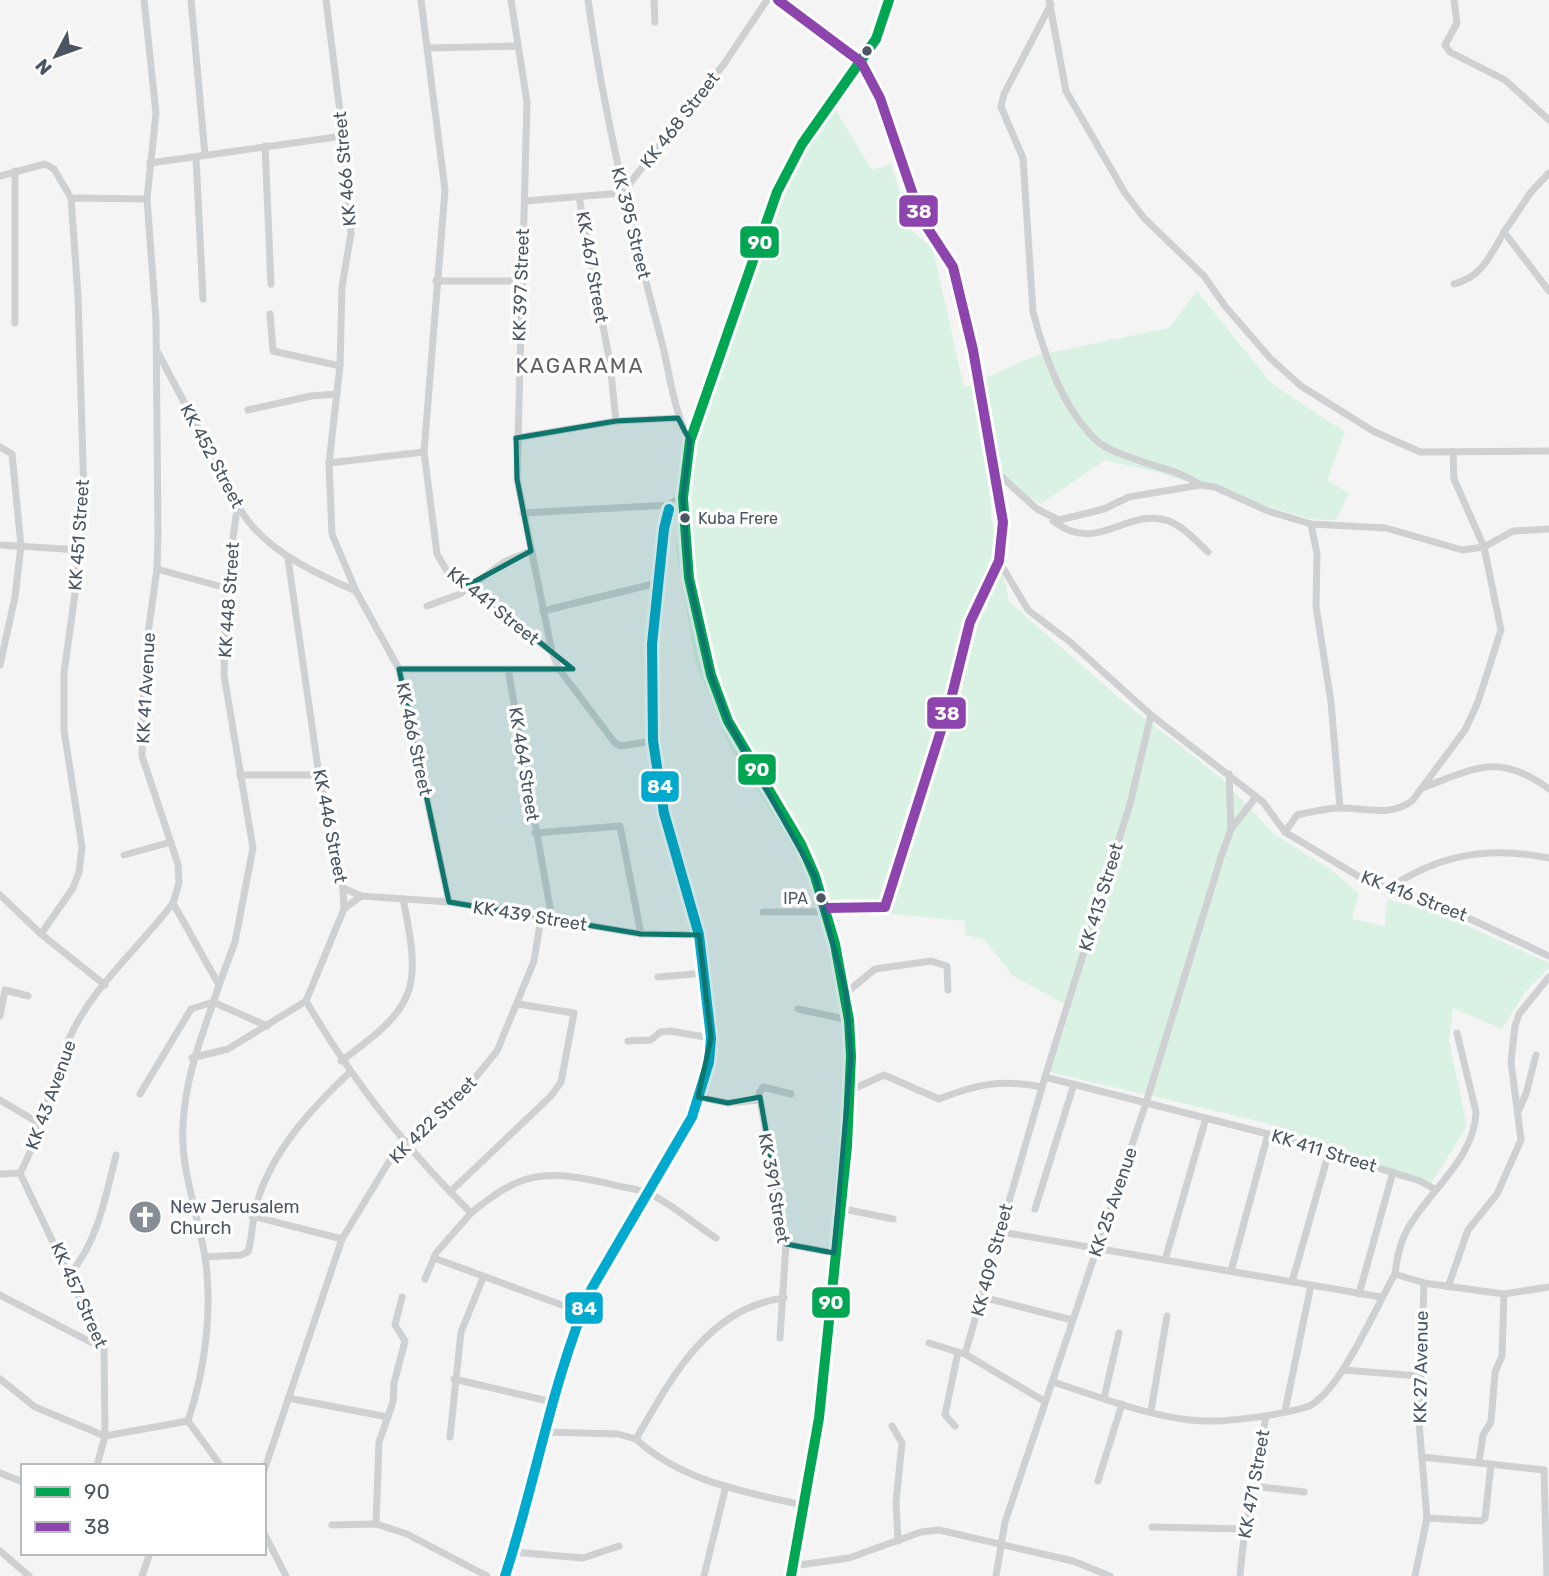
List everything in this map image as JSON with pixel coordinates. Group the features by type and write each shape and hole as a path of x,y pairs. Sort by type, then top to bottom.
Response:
{"main road":[{"path":"792,1571 819,1418 849,1091 849,1020 846,993 825,910 801,844 728,721 711,675 689,578 683,498 690,441 777,192 802,144 876,38 889,0"},
{"path":"505,1576 552,1402 581,1312 592,1288 692,1117 709,1062 711,1038 699,935 664,813 653,741 652,644 657,583 670,505 683,498"}],"street":[{"name":"KK 41 Avenue","path":"144,0 156,113 147,199 156,349 157,569 144,662 142,756 178,864 179,883 173,903"},
{"path":"191,0 201,156 203,299"},
{"name":"KK 466 Street","path":"326,0 343,136 351,233 342,287 340,366 329,463 332,534 356,592 399,669 449,902"},
{"name":"KK 441 Street","path":"421,0 444,190 424,452 437,554 447,571 552,652 559,669 615,743 621,746 653,741"},
{"name":"KK 397 Street","path":"511,0 527,102 520,281 517,479 552,652"},
{"name":"KK 395 Street","path":"588,0 622,193 671,377 678,418 690,441"},
{"path":"654,0 655,22"},
{"name":"KK 468 Street","path":"622,193 724,64 768,0"},
{"path":"763,912 885,907 951,699 970,622 999,561 1003,522 953,267 921,218 880,98 861,62 778,0"},
{"path":"1454,0 1457,23 1445,45 1450,52 1505,80 1549,120"},
{"path":"1050,2 1066,91 1125,193 1144,218 1204,276 1225,306 1270,358 1301,386 1333,409 1406,448 1420,452 1549,451"},
{"path":"1050,2 1004,94 1001,107 1023,158 1033,312 1039,335 1055,381 1097,441 1136,460 1174,469 1200,485"},
{"path":"428,48 517,46"},
{"path":"150,163 343,136"},
{"path":"265,146 271,284"},
{"path":"0,176 38,165 51,166 71,198 147,199"},
{"path":"15,172 15,323"},
{"path":"1454,284 1479,274 1531,192 1549,173"},
{"path":"524,201 622,193"},
{"name":"KK 467 Street","path":"579,197 610,363 616,421"},
{"name":"KK 451 Street","path":"41,934 62,907 79,872 82,847 64,730 64,673 81,550 82,411 71,198"},
{"path":"1504,232 1549,291"},
{"path":"436,281 520,281"},
{"path":"270,314 273,351 340,366"},
{"name":"KK 452 Street","path":"156,349 232,492 237,509 288,559 356,592"},
{"path":"248,410 301,397 337,394"},
{"path":"516,438 616,421 678,418"},
{"path":"0,447 12,454 21,546 15,597 0,665"},
{"path":"329,463 424,452"},
{"path":"1285,832 1297,814 1340,808 1396,810 1412,800 1465,730 1501,630 1484,547 1454,479 1453,452"},
{"path":"995,471 1047,517 1075,534 1090,536 1138,521 1159,519 1181,528 1208,552"},
{"path":"1047,517 1059,520 1080,517 1129,497 1200,485 1215,487 1268,511 1311,524 1386,528 1455,549 1484,547 1513,531 1526,528 1549,529"},
{"path":"523,513 670,505"},
{"name":"KK 448 Street","path":"219,985 235,942 253,848 251,819 240,775 224,675 226,588 237,509"},
{"path":"1311,524 1317,554 1316,606 1331,702 1340,808"},
{"path":"0,545 81,550"},
{"path":"427,606 455,597 468,585 504,562 531,551"},
{"name":"KK 446 Street","path":"288,559 319,775 343,888 344,909 306,1001"},
{"path":"999,561 1028,610 1070,642 1151,715 1256,797"},
{"path":"157,569 226,588"},
{"path":"543,611 657,583"},
{"path":"399,669 559,669"},
{"name":"KK 464 Street","path":"508,669 535,833 620,826 641,934"},
{"name":"KK 413 Street","path":"1045,1077 1130,804 1151,715"},
{"path":"1421,788 1475,768 1513,767 1549,789"},
{"name":"KK 25 Avenue","path":"996,1576 1001,1542 1044,1401 1053,1382 1146,1103 1231,829 1229,774"},
{"path":"240,775 319,775"},
{"name":"KK 25 Avenue","path":"1231,829 1256,797"},
{"name":"KK 416 Street","path":"1256,797 1268,807 1285,832 1363,879 1447,908 1549,956"},
{"path":"535,833 552,919"},
{"path":"124,855 172,842"},
{"path":"1388,889 1415,871 1460,854 1524,853 1549,858"},
{"name":"KK 439 Street","path":"343,888 361,896 449,902 641,934 699,935"},
{"path":"0,895 41,934 105,985"},
{"path":"344,909 361,896"},
{"path":"341,1061 396,1017 413,984 414,964 403,899"},
{"path":"173,903 219,985 192,1058 183,1125 184,1150 205,1257 206,1335 197,1392 188,1421"},
{"name":"KK 43 Avenue","path":"20,1173 42,1125 68,1040 105,985 173,903"},
{"name":"KK 422 Street","path":"266,1465 342,1239 390,1160 475,1078 497,1051 534,961 541,918"},
{"path":"846,993 872,970 931,961 947,966 948,990"},
{"path":"658,977 705,972"},
{"path":"1448,1287 1468,1230 1497,1194 1521,1140 1511,1062 1515,1026 1519,1014 1549,978"},
{"path":"0,1016 5,990 28,996"},
{"path":"192,1058 228,1049 306,1001 349,1073 405,1143 471,1213"},
{"path":"140,1094 191,1009 213,1002 267,1026"},
{"path":"450,1192 551,1096 561,1082 574,1013 518,1003"},
{"path":"798,1009 849,1020"},
{"path":"628,1041 651,1040 660,1032 670,1031 711,1038"},
{"path":"1436,1190 1457,1162 1476,1125 1476,1112 1457,1033"},
{"path":"1517,1113 1526,1094 1536,1055"},
{"path":"205,1257 241,1255 248,1252 252,1216 264,1181 312,1109 349,1073"},
{"path":"849,1091 884,1075 939,1099 965,1087 996,1083 1042,1087"},
{"name":"KK 411 Street","path":"1045,1077 1268,1134 1393,1172 1436,1190"},
{"name":"KK 409 Street","path":"955,1426 945,1415 1045,1077"},
{"path":"1035,1209 1074,1084"},
{"path":"698,1097 728,1103 759,1100 763,1087 791,1094"},
{"path":"0,1100 42,1125"},
{"name":"KK 391 Street","path":"759,1100 786,1244 780,1338"},
{"path":"1165,1260 1206,1118"},
{"path":"1231,1271 1268,1134"},
{"path":"1292,1282 1329,1152"},
{"path":"70,1273 78,1264 97,1223 116,1155"},
{"path":"1359,1294 1393,1172"},
{"path":"0,1174 20,1173"},
{"name":"KK 457 Street","path":"20,1173 104,1349 105,1436 98,1464"},
{"path":"425,1279 434,1258 471,1213 502,1187 527,1178 550,1174 577,1177 649,1194 716,1238"},
{"name":"KK 471 Street","path":"1240,1576 1244,1529 1266,1416 1307,1407 1321,1398 1343,1370 1395,1274 1398,1251 1406,1233 1436,1190"},
{"path":"839,1208 893,1219"},
{"path":"252,1216 342,1239"},
{"path":"1001,1231 1381,1297"},
{"path":"786,1244 834,1253"},
{"path":"434,1258 482,1278 581,1312"},
{"path":"1395,1274 1424,1283"},
{"path":"450,1437 461,1332 482,1278"},
{"name":"KK 27 Avenue","path":"1415,1576 1427,1518 1419,1376 1424,1283 1504,1294 1549,1287"},
{"path":"1286,1411 1311,1285"},
{"path":"1479,1462 1483,1435 1491,1422 1495,1372 1502,1356 1504,1294"},
{"path":"0,1295 104,1349"},
{"path":"376,1524 379,1443 388,1417 405,1341 395,1325 402,1297"},
{"path":"982,1297 1072,1320"},
{"path":"636,1439 713,1327 754,1304 784,1298"},
{"path":"1151,1411 1167,1316"},
{"path":"1104,1398 1119,1334"},
{"path":"929,1343 962,1353 1044,1401"},
{"path":"1343,1370 1419,1376"},
{"path":"0,1379 35,1407 105,1436 188,1421"},
{"path":"454,1379 552,1402"},
{"path":"1053,1382 1122,1404 1188,1420 1224,1422 1266,1416"},
{"path":"288,1398 388,1417"},
{"path":"1098,1482 1122,1404"},
{"path":"188,1421 220,1464"},
{"path":"892,1426 902,1443 896,1502 898,1541"},
{"path":"545,1432 618,1434 636,1439 657,1459 671,1467 726,1486 803,1504"},
{"path":"1422,1457 1545,1472 1547,1576"},
{"path":"1427,1518 1481,1521 1485,1518 1492,1464"},
{"path":"0,1473 21,1481"},
{"path":"704,1576 726,1486"},
{"path":"1254,1486 1304,1492"},
{"path":"332,1525 376,1524 407,1534 488,1576"},
{"path":"1152,1527 1244,1529"},
{"path":"792,1571 849,1558 939,1530 1001,1542 1095,1568 1110,1576"},
{"path":"266,1537 286,1576"},
{"path":"513,1552 583,1558 620,1546"},
{"path":"0,1551 25,1574"},
{"path":"142,1576 149,1555"}],"highlighted area":[{"path":"678,418 690,441 683,498 689,578 711,675 728,721 815,876 846,993 851,1056 834,1253 786,1244 760,1097 728,1103 698,1097 711,1038 699,935 641,934 449,902 399,669 573,669 468,585 531,551 517,479 516,438 616,421"}],"green space":[{"path":"833,106 872,170 891,164 912,231 933,249 964,388 1034,356 1169,328 1197,291 1271,383 1345,432 1327,480 1349,493 1336,520 1310,519 1156,472 1105,460 1041,504 991,477 991,517 1009,602 1125,703 1221,778 1275,835 1330,869 1359,893 1352,919 1385,926 1387,899 1443,915 1549,963 1549,968 1524,993 1502,1029 1453,1008 1449,1041 1467,1126 1431,1184 1267,1123 1049,1072 1071,1008 1012,975 984,939 965,935 965,921 821,907 789,840 730,747 696,664 676,550 692,443 788,174"}],"transit line":[{"name":"38","path":"778,0 861,62 880,98 921,218 953,267 973,350 1003,522 999,561 970,622 951,699 885,907 825,908"},
{"name":"90","path":"791,1576 819,1418 847,1146 851,1056 849,1020 835,944 815,876 801,844 728,721 711,675 689,578 683,498 690,441 777,192 802,144 876,39 889,0"},
{"name":"84","path":"505,1576 555,1395 578,1323 592,1288 692,1117 709,1062 711,1038 699,935 664,813 653,741 652,644 664,529 669,509"}],"place":[{"name":"Kuba Frere","path":"685,518"},
{"name":"IPA","path":"821,898"},
{"name":"New Jerusalem Church","path":"145,1217"}],"district":[{"name":"KAGARAMA","path":"580,366"}]}
